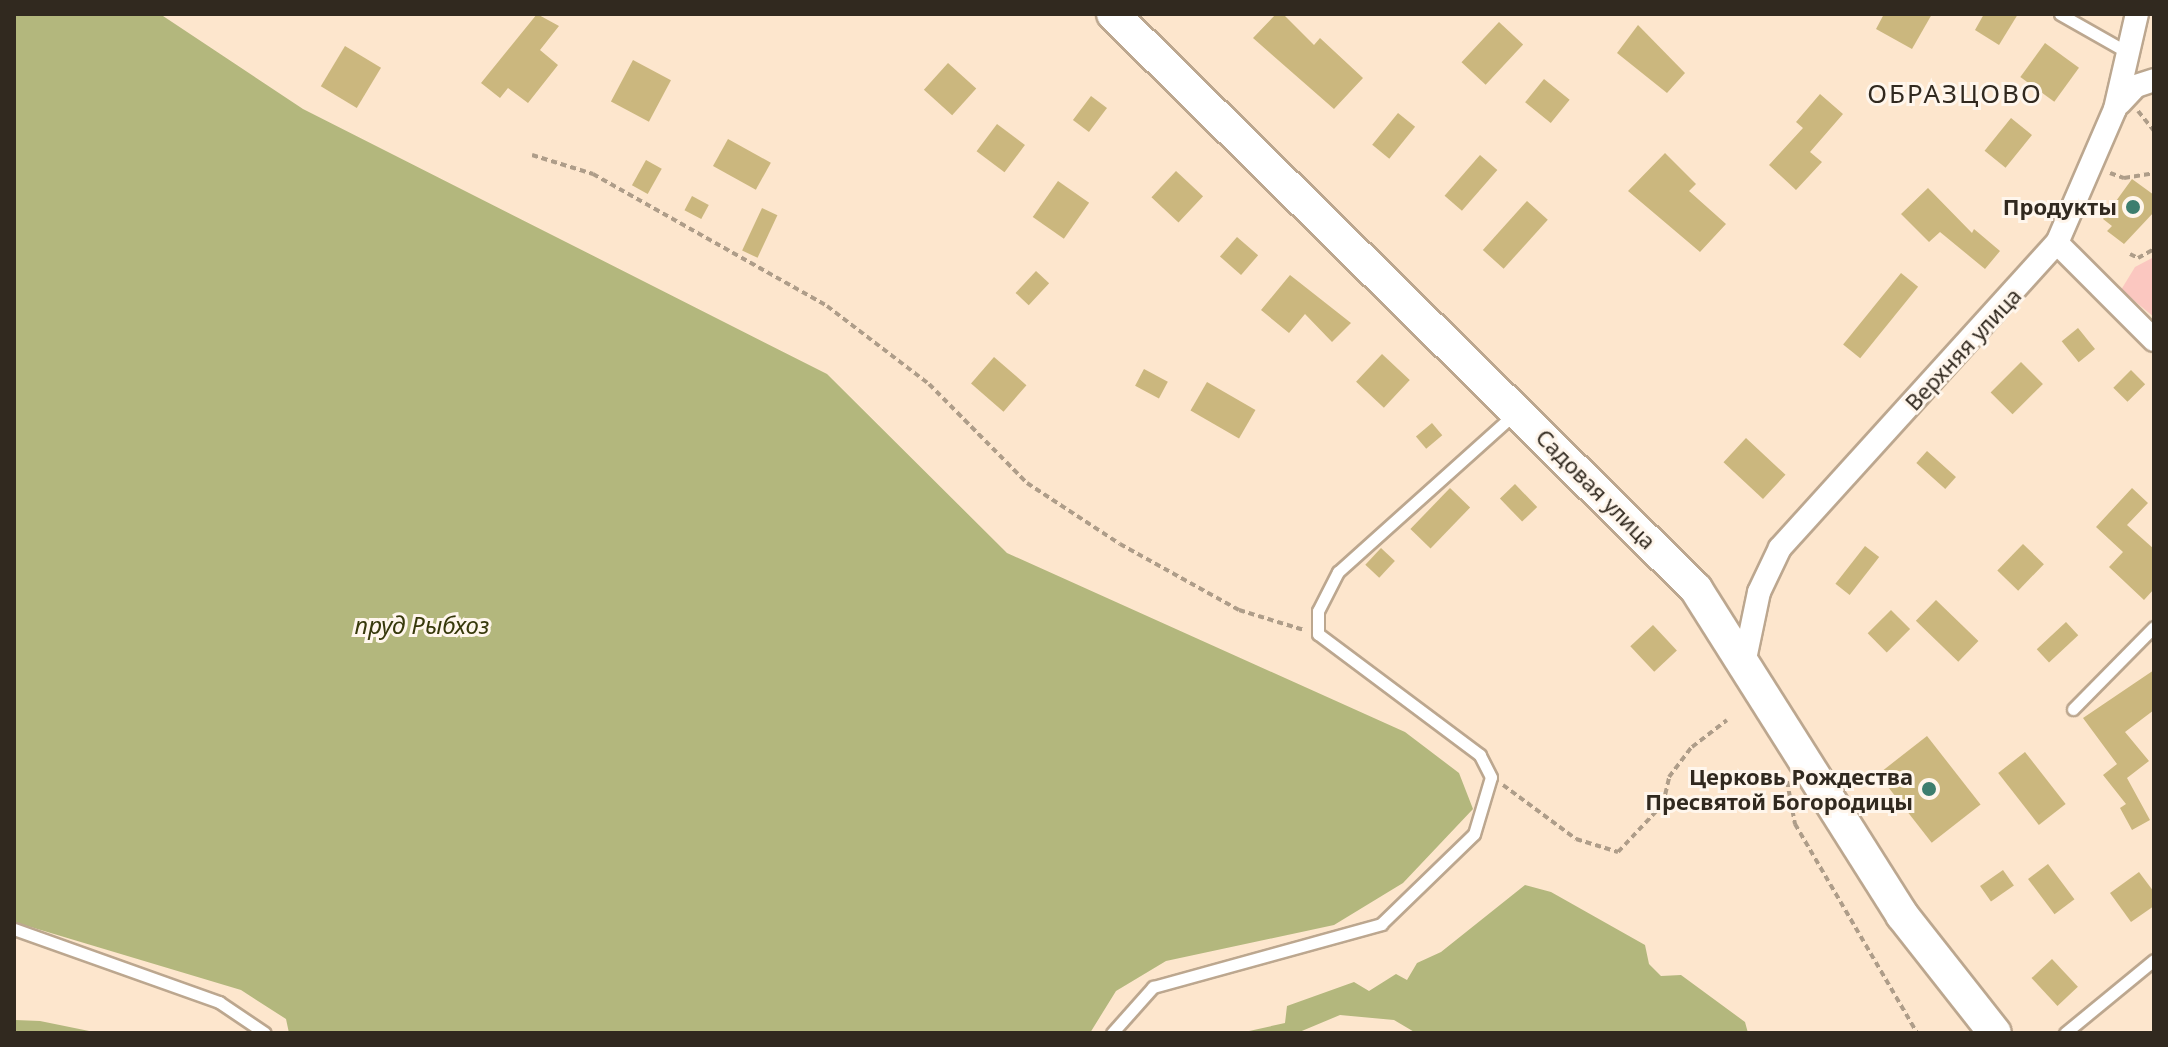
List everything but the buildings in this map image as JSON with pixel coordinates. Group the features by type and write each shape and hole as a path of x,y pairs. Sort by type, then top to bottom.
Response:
{"street":[{"name":"Садовая улица","path":"1113,14 1696,589 1745,659 1795,749 1902,915 1995,1033"},
{"name":"Верхняя улица","path":"1745,659 1759,592 1780,548 2057,243 2093,166 2115,109 2126,73 2125,51 2137,14"},
{"path":"2115,109 2136,86 2154,80"},
{"path":"2057,243 2154,340"}],"lane":[{"path":"2060,14 2125,51"},
{"path":"1112,1033 1153,987 1381,924 1474,834 1491,777 1480,755 1318,634 1318,611 1338,572 1518,411"},
{"path":"2073,709 2154,627"},
{"path":"14,929 219,1002 265,1033"},
{"path":"2065,1033 2154,960"}],"path":[{"path":"532,155 593,174 827,306 929,384 1027,483 1120,544 1239,610 1318,634"},
{"path":"2093,166 2124,178 2154,173"},
{"path":"2130,254 2138,258 2154,249"},
{"path":"1491,777 1576,839 1618,852 1663,804 1669,777 1692,747 1727,720"},
{"path":"1795,749 1786,783 1795,824 1917,1033"}],"shaded area":[{"path":"2154,257 2154,317 2121,290 2135,267"}],"water":[{"name":"пруд Рыбхоз","path":"14,14 160,14 303,109 827,374 1007,553 1405,732 1459,773 1473,809 1403,883 1334,925 1166,961 1116,991 1090,1033 289,1033 286,1019 241,990 14,922"},
{"path":"1525,885 1551,892 1645,945 1649,964 1661,976 1681,975 1745,1022 1748,1033 1416,1033 1394,1020 1340,1015 1297,1033 1240,1033 1285,1023 1287,1006 1354,982 1369,991 1396,974 1407,980 1417,963 1441,952"},
{"path":"15,1020 40,1021 99,1033 14,1033"}],"place":[{"name":"Продукты","path":"2133,207"},
{"name":"Церковь Рождества Пресвятой Богородицы","path":"1929,789"}],"district":[{"name":"ОБРАЗЦОВО","path":"1955,94"}]}
